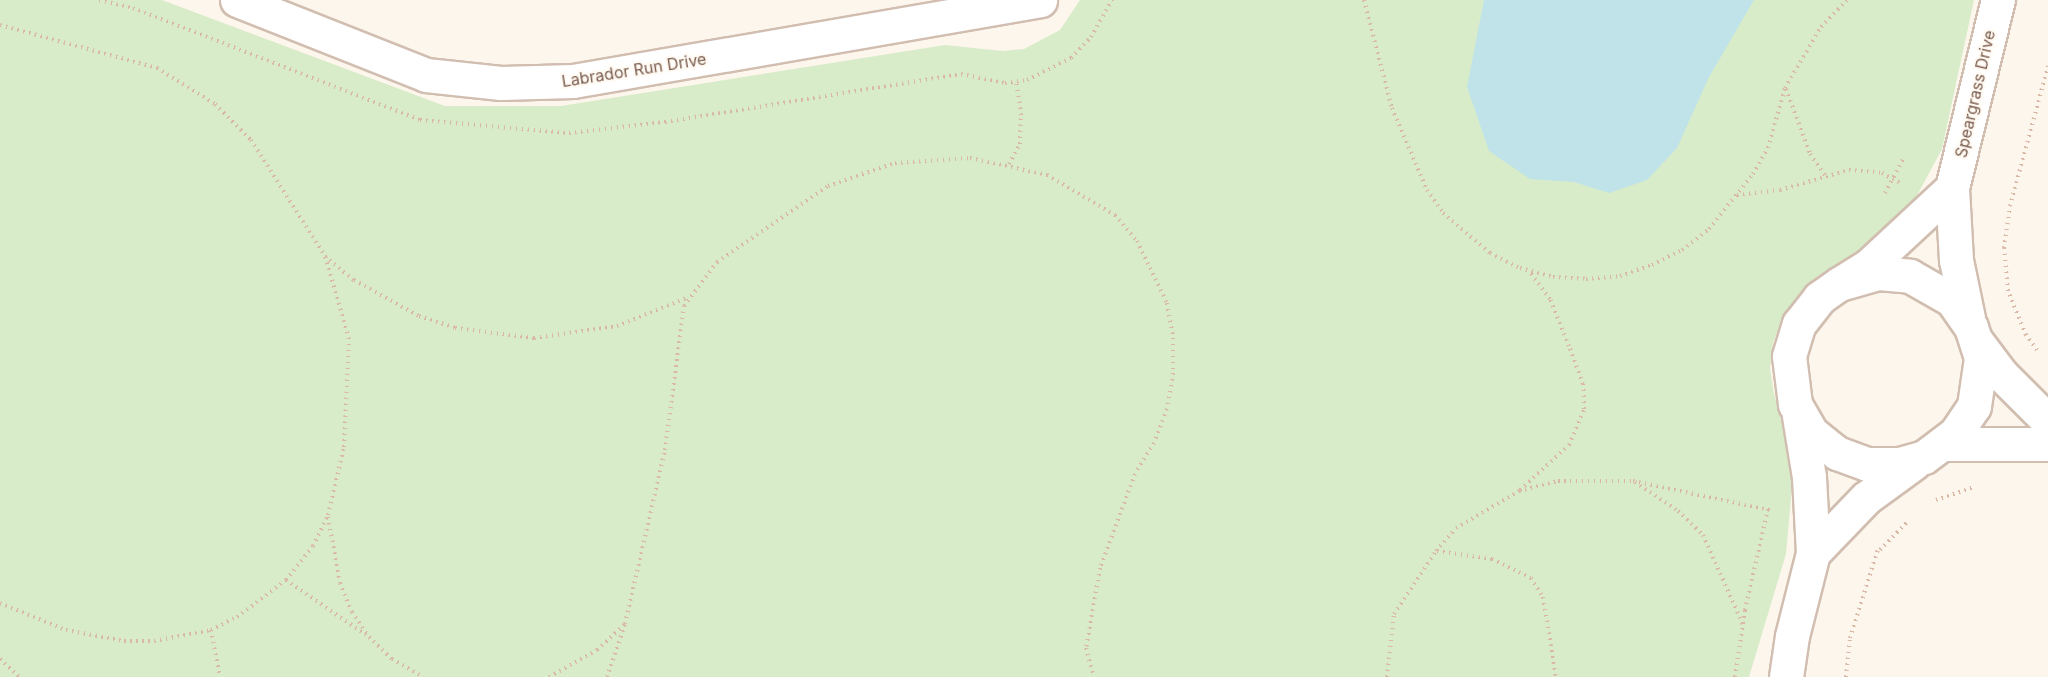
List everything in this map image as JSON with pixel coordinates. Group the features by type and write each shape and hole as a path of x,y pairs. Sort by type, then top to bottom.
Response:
{"street":[{"name":"Labrador Run Drive","path":"237,0 426,75 501,83 573,81 1040,1"},
{"name":"Speargrass Drive","path":"1974,334 1959,285 1952,188 1998,0"},
{"path":"1786,677 1792,636 1813,553 1805,438 1788,372 1793,340 1808,311 1839,284 1868,266 1952,188"},
{"path":"1839,284 1878,273 1910,276 1952,300 2001,374 2048,421"},
{"path":"1813,553 1881,485 1934,451 1966,420 1976,398 1981,374 1974,334"},
{"path":"1795,404 1811,432 1851,459 1884,466 1934,451 2048,444"}],"path":[{"path":"1364,0 1392,108 1427,190 1463,234 1490,253 1529,271 1586,279 1620,276 1652,266 1682,250 1709,229 1736,195 1768,148 1785,88 1821,27 1847,0"},
{"path":"0,25 157,68 215,104 251,140 324,256 343,311 350,367 344,447 328,515 313,546 285,580 237,617 211,630 183,638 124,641 66,630 0,603"},
{"path":"2040,354 2025,334 2008,291 2004,248 2010,206 2048,66"},
{"path":"1009,164 1020,144 1021,115 1016,81"},
{"path":"1785,88 1810,154 1827,178"},
{"path":"607,677 625,624 665,450 684,306 717,262 798,204 861,172 930,158 970,158 1009,164 1047,175 1115,215 1137,241 1155,271 1167,303 1173,338 1173,374 1167,410 1154,444 1135,474 1100,568 1086,648 1095,677"},
{"path":"1736,195 1780,190 1849,170 1867,170 1906,187"},
{"path":"324,256 385,300 455,328 492,335 534,338 576,335 617,326 692,295"},
{"path":"1387,677 1394,614 1436,551 1456,528 1519,490 1569,445 1584,409 1582,384 1569,346 1550,299 1529,271"},
{"path":"1519,490 1558,482 1633,481 1777,511"},
{"path":"1633,481 1678,511 1703,535 1743,625"},
{"path":"1928,504 1951,492 1981,485"},
{"path":"328,515 340,583 352,612 369,637"},
{"path":"1846,677 1850,638 1880,550 1910,519"},
{"path":"1871,546 1880,550"},
{"path":"1436,551 1492,559 1531,578 1543,597 1556,677"},
{"path":"285,580 369,637 392,659 423,677"},
{"path":"549,677 597,650 625,624"},
{"path":"211,630 220,677"},
{"path":"0,659 19,677"}],"green space":[{"path":"0,0 162,0 445,106 561,106 945,45 1003,51 1024,49 1060,30 1080,0 1974,0 1942,149 1906,216 1841,269 1817,280 1797,297 1782,318 1773,343 1770,368 1774,394 1794,465 1786,554 1749,677 0,677"}],"water":[{"path":"1484,0 1754,0 1709,77 1677,148 1647,180 1609,193 1574,182 1530,179 1489,151 1467,87"}]}
